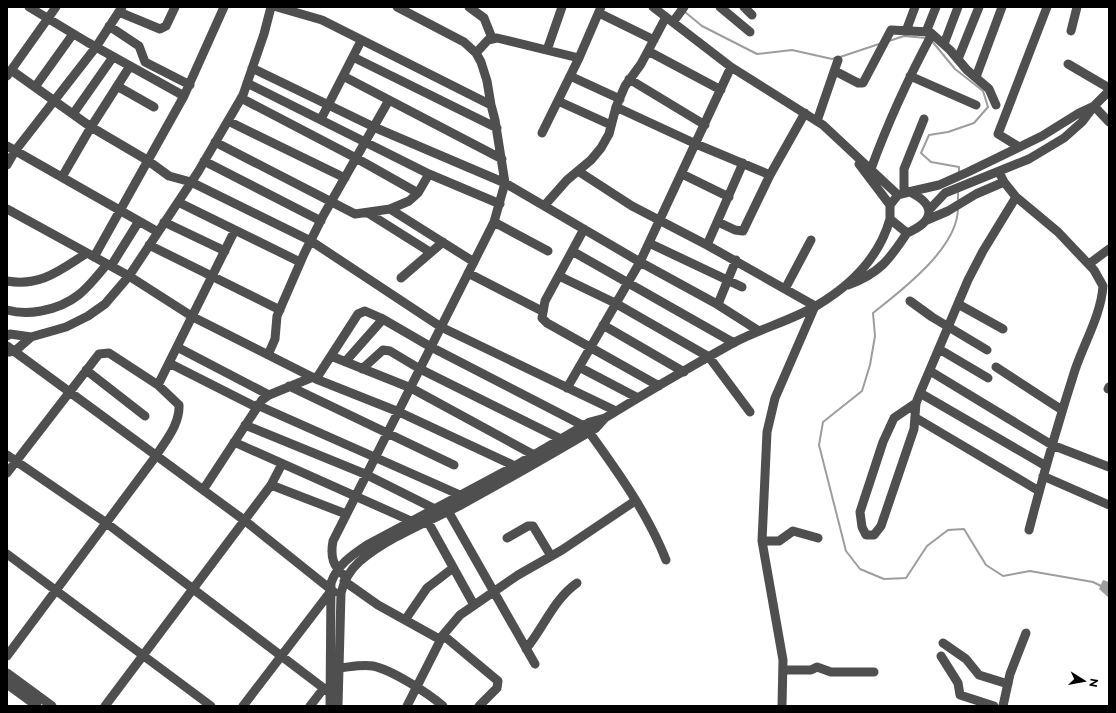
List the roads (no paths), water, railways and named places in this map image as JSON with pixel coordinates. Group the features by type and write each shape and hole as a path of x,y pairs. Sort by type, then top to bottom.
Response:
{"street":[{"path":"29,7 113,57 184,96"},
{"path":"56,7 9,73 35,87 91,127 147,160 169,176 191,182 311,241 441,327 616,411"},
{"path":"7,165 11,149 54,100 96,47 120,9 160,29 166,26 175,7"},
{"path":"7,281 32,282 45,279 90,255 120,209 190,85 224,7"},
{"path":"271,7 241,98 191,182 129,276 105,304 88,316 66,327 31,337 10,350 70,392 244,520 321,580 331,591 341,593"},
{"path":"277,7 322,20 490,105"},
{"path":"397,7 410,10 464,42 476,53 487,81 490,105 497,128 505,183 494,222 399,412 365,474 333,540 333,562 337,570 345,579 378,605 442,638 498,680 497,688 479,706"},
{"path":"469,7 484,18 492,38"},
{"path":"547,50 562,7"},
{"path":"653,7 731,67 817,121 901,194"},
{"path":"720,7 750,32"},
{"path":"744,7 752,15"},
{"path":"906,31 915,7"},
{"path":"871,169 882,140 929,33 936,7"},
{"path":"944,44 958,7"},
{"path":"958,60 979,7"},
{"path":"976,77 1002,7"},
{"path":"1019,148 998,134 1047,7"},
{"path":"1071,31 1077,7"},
{"path":"542,133 579,58 600,10 654,40"},
{"path":"544,206 602,148 618,103 629,79 654,40 670,20 682,10"},
{"path":"109,26 140,46 145,62 190,85"},
{"path":"834,71 858,83 863,83 891,30 929,33 944,44 958,60 989,89 996,106"},
{"path":"35,87 73,34"},
{"path":"476,53 488,40 492,38 505,39 579,58"},
{"path":"321,119 330,105 343,76 362,41"},
{"path":"648,51 721,90"},
{"path":"73,114 113,57"},
{"path":"353,57 497,128"},
{"path":"817,121 838,60"},
{"path":"330,706 327,690 331,583 337,570 350,556 367,545 515,466 561,439 586,429 596,428 605,418 616,411 709,357 734,343 815,306 845,286 869,276 878,270 892,256 907,233 923,225 927,220 929,210 945,193 1029,159 1064,138 1082,122 1109,90 1068,64"},
{"path":"62,177 91,127 130,66"},
{"path":"567,388 640,262 731,67"},
{"path":"252,68 374,127 505,183 640,262 718,304 759,331"},
{"path":"343,76 502,159"},
{"path":"570,76 696,144 770,175"},
{"path":"910,76 976,105"},
{"path":"629,79 705,125"},
{"path":"247,83 366,141 429,174 500,204"},
{"path":"117,86 154,106"},
{"path":"241,98 356,158 418,193"},
{"path":"268,355 275,339 276,321 300,262 321,220 390,100"},
{"path":"558,101 611,125"},
{"path":"890,205 901,194 939,185 968,172 1019,148 1094,106"},
{"path":"1094,106 1109,122"},
{"path":"718,222 735,230 743,231 770,175 805,113"},
{"path":"901,194 904,169 924,119"},
{"path":"228,121 345,178"},
{"path":"215,142 350,213 368,213 409,202 418,193 429,174"},
{"path":"843,143 890,205 890,218 886,233 876,253 845,286"},
{"path":"11,149 120,209 158,232"},
{"path":"204,161 321,220"},
{"path":"707,245 743,163"},
{"path":"578,171 620,199 736,260 815,306"},
{"path":"998,172 1016,197 1058,232 1089,264 1106,287 1082,348 1062,410 1029,530"},
{"path":"682,174 728,197"},
{"path":"927,220 948,211 976,194 1004,182"},
{"path":"901,194 910,192 925,203 929,210"},
{"path":"916,403 894,418 883,442 860,512 862,527 866,535 874,535 881,526 914,429 916,403 948,326 983,251 1016,197"},
{"path":"178,202 300,262"},
{"path":"390,208 474,262"},
{"path":"7,209 129,276 193,317 268,355 315,378 399,412 515,466"},
{"path":"368,213 412,238 430,252"},
{"path":"890,218 907,233"},
{"path":"7,310 37,312 54,308 72,301 109,265 139,221"},
{"path":"164,222 225,251"},
{"path":"494,222 548,251"},
{"path":"584,229 545,301 542,311 543,321 659,386"},
{"path":"158,385 235,230"},
{"path":"785,289 811,240"},
{"path":"401,278 443,242"},
{"path":"649,243 742,287"},
{"path":"149,245 280,310"},
{"path":"1089,264 1109,250"},
{"path":"572,252 734,343"},
{"path":"718,304 736,260"},
{"path":"468,273 542,311"},
{"path":"558,276 615,303 709,357 750,412"},
{"path":"910,300 987,350"},
{"path":"958,304 1003,329"},
{"path":"782,706 784,670 781,644 762,541 767,432 770,413 775,398 815,306"},
{"path":"203,490 256,406 269,394 315,378 361,311 370,312 431,347 586,429 620,474 657,536 666,560"},
{"path":"345,362 383,319"},
{"path":"603,325 684,372"},
{"path":"7,336 10,334 31,337"},
{"path":"177,348 269,394"},
{"path":"939,349 988,378"},
{"path":"362,369 378,353 387,350 420,369 561,439"},
{"path":"7,473 99,354 106,353 158,385 176,400 179,409 179,417 156,456 54,589 7,656"},
{"path":"331,356 411,388 534,455"},
{"path":"169,363 256,406 460,494"},
{"path":"579,367 638,398"},
{"path":"996,367 1062,410"},
{"path":"86,370 145,416"},
{"path":"930,371 1052,445 1109,467"},
{"path":"289,386 454,465"},
{"path":"920,394 1046,466"},
{"path":"916,418 1039,491"},
{"path":"245,425 365,474 434,508"},
{"path":"338,706 341,593 345,579 358,563 370,554 511,478 586,429"},
{"path":"234,442 411,521"},
{"path":"7,455 15,462 105,522 280,656 327,690"},
{"path":"105,706 194,589 271,484 282,464"},
{"path":"1043,476 1109,505"},
{"path":"271,484 346,514"},
{"path":"407,706 442,638 460,615 493,592 552,556 635,501"},
{"path":"448,511 493,592 536,664"},
{"path":"428,522 474,605"},
{"path":"507,538 528,526 533,526 552,556"},
{"path":"762,541 779,540 793,531 818,538"},
{"path":"7,554 211,706"},
{"path":"405,620 427,588 453,568"},
{"path":"526,649 539,633 563,595 577,583"},
{"path":"243,706 331,591"},
{"path":"1003,706 1012,667 1026,633"},
{"path":"943,643 966,659 978,675 1008,684"},
{"path":"941,656 958,683 960,696 994,706"},
{"path":"338,668 372,666 416,687 444,706"},
{"path":"784,670 809,671 817,667 831,672 874,672"},
{"path":"7,673 52,706"},
{"path":"7,684 37,706"},
{"path":"310,706 327,690"}],"waterway":[{"path":"685,12 702,26 757,54 792,50 832,59 835,58"},
{"path":"889,41 904,36 926,38"},
{"path":"931,40 955,69 983,91 988,107 974,123 948,132 929,135 921,153 931,162 959,167 959,172"},
{"path":"840,57 879,44"},
{"path":"958,190 958,202"},
{"path":"958,208 956,223 949,238 939,253 899,293 873,313 875,336 870,365 862,391 823,422 819,445 846,551 860,569 884,579 906,578 927,546 948,530 964,529 986,565 1003,576 1030,571 1093,582 1101,586"}]}
